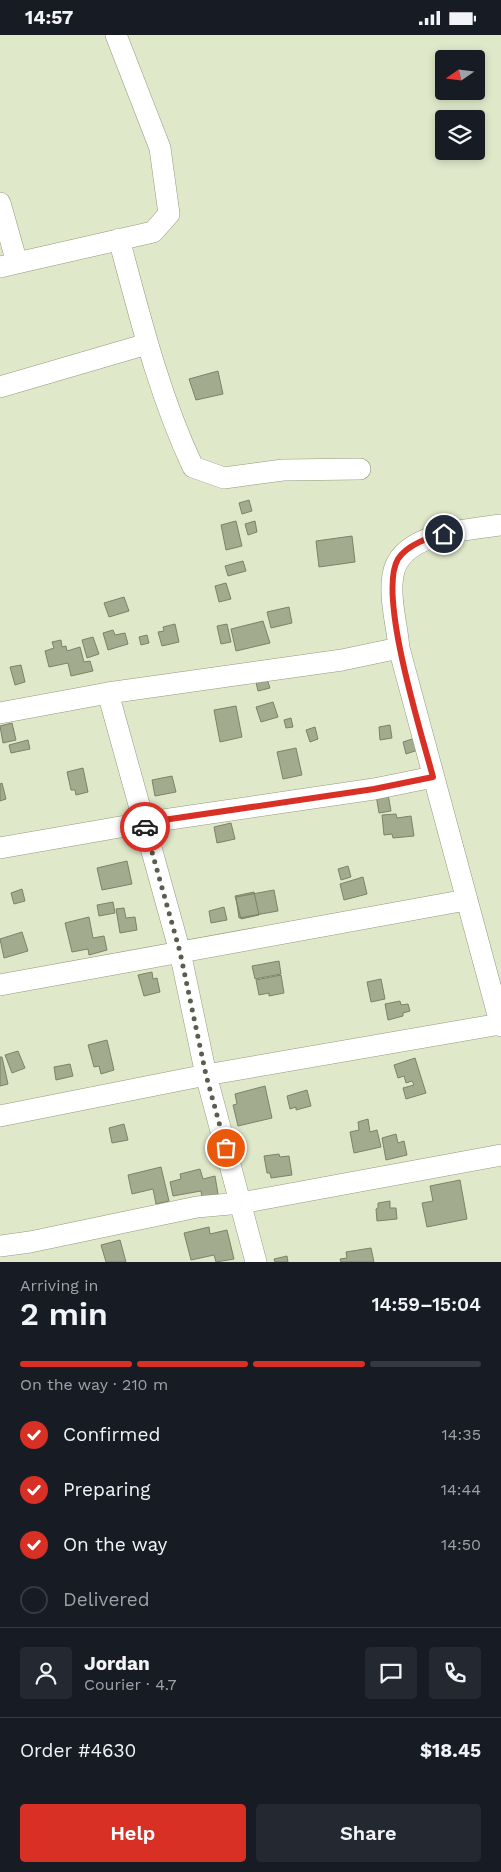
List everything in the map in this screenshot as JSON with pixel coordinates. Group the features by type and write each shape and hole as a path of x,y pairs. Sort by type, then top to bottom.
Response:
{"street":[{"path":"0,203 9,265 154,232 169,214 160,148 116,35"},
{"path":"119,239 147,344 177,433 193,467 224,478 283,470 360,469"},
{"path":"0,387 147,344"},
{"path":"0,1116 206,1075 501,1025 399,648 393,575 399,558 418,543 431,537 501,525"},
{"path":"0,713 108,693 342,660 399,648"},
{"path":"108,693 180,952 206,1075 256,1262"},
{"path":"0,848 143,823 365,790 433,777"},
{"path":"0,985 466,900"},
{"path":"0,1246 30,1242 197,1207 241,1203 501,1155"}],"building":[{"path":"218,371 223,394 196,400 189,379"},
{"path":"249,500 252,511 242,514 239,503"},
{"path":"236,521 242,546 226,550 221,525"},
{"path":"255,521 257,532 248,535 245,524"},
{"path":"352,536 355,562 319,567 316,541"},
{"path":"243,561 246,571 228,576 225,566"},
{"path":"226,583 231,599 219,602 215,586"},
{"path":"124,597 129,611 109,617 104,603"},
{"path":"289,607 292,623 271,628 267,612"},
{"path":"263,621 270,643 236,651 231,629"},
{"path":"175,624 179,642 162,646 158,632 164,631 163,627"},
{"path":"227,624 231,642 221,644 217,626"},
{"path":"113,630 115,635 125,633 128,644 108,650 103,633"},
{"path":"147,635 149,643 141,645 139,637"},
{"path":"93,637 99,654 87,658 82,640"},
{"path":"61,640 62,647 66,646 67,651 80,647 84,662 90,661 93,671 71,676 68,663 49,667 45,651 54,648 52,642"},
{"path":"21,665 25,682 15,685 10,667"},
{"path":"267,679 270,688 258,691 256,682"},
{"path":"273,702 278,717 261,722 256,707"},
{"path":"236,706 242,737 220,742 214,710"},
{"path":"291,718 293,727 286,728 284,720"},
{"path":"12,723 16,740 3,743 0,726"},
{"path":"390,725 392,738 380,740 379,727"},
{"path":"315,727 318,739 310,742 306,730"},
{"path":"415,738 418,750 406,754 403,742"},
{"path":"28,740 30,749 11,753 9,745"},
{"path":"296,748 302,775 283,779 277,752"},
{"path":"83,768 88,792 76,795 75,790 71,790 67,772"},
{"path":"172,776 176,792 155,796 152,780"},
{"path":"2,783 6,799 0,801 0,784"},
{"path":"388,794 391,811 379,813 376,795"},
{"path":"396,814 397,818 411,816 414,836 393,838 392,834 384,835 382,815"},
{"path":"231,823 235,839 217,843 214,827"},
{"path":"127,861 132,884 102,890 97,868"},
{"path":"348,866 351,877 341,880 338,869"},
{"path":"363,877 367,894 344,900 340,884"},
{"path":"22,889 25,901 14,904 11,893"},
{"path":"274,890 278,911 239,918 236,897"},
{"path":"254,892 259,915 241,919 235,896"},
{"path":"113,902 115,913 99,916 97,905"},
{"path":"224,907 227,920 211,923 209,911"},
{"path":"124,908 126,918 135,917 137,930 120,933 116,909"},
{"path":"89,917 93,938 104,936 107,950 89,955 88,949 72,952 65,923"},
{"path":"22,932 28,951 4,958 0,939"},
{"path":"279,961 281,974 255,979 252,966"},
{"path":"152,972 153,979 157,978 160,992 144,996 138,975"},
{"path":"281,975 284,993 269,996 269,993 259,995 256,980"},
{"path":"381,979 385,999 371,1002 367,982"},
{"path":"400,1001 401,1005 408,1004 410,1011 403,1013 403,1016 388,1020 385,1004"},
{"path":"107,1040 114,1070 101,1074 99,1066 94,1067 88,1045"},
{"path":"18,1051 25,1068 12,1073 5,1055"},
{"path":"0,1057 2,1057 8,1084 0,1086"},
{"path":"415,1058 426,1093 406,1099 403,1088 414,1085 412,1081 406,1083 404,1076 398,1078 394,1065"},
{"path":"70,1064 73,1076 56,1080 54,1067"},
{"path":"265,1086 272,1118 238,1126 233,1105 237,1104 235,1094"},
{"path":"307,1090 311,1106 296,1110 296,1107 290,1109 287,1096"},
{"path":"368,1119 370,1132 377,1130 381,1147 354,1153 350,1132 359,1130 358,1122"},
{"path":"124,1124 128,1140 112,1143 109,1128"},
{"path":"396,1134 398,1143 404,1141 407,1155 386,1160 382,1138"},
{"path":"279,1154 280,1157 289,1156 292,1175 271,1178 270,1173 267,1173 264,1156"},
{"path":"161,1167 169,1201 156,1204 153,1189 132,1194 128,1175"},
{"path":"200,1169 203,1179 215,1176 218,1194 202,1198 201,1191 173,1196 170,1182 181,1179 180,1174"},
{"path":"460,1180 467,1219 427,1227 422,1203 433,1201 430,1186"},
{"path":"390,1201 390,1208 396,1208 397,1219 377,1221 376,1209 378,1208 378,1203"},
{"path":"209,1227 210,1234 227,1230 234,1259 216,1262 214,1255 191,1260 184,1233"},
{"path":"120,1240 126,1262 106,1262 101,1245"},
{"path":"371,1248 374,1262 341,1262 340,1259 347,1258 346,1252"},
{"path":"287,1256 288,1262 275,1262 274,1259"}],"way so far":[{"path":"145,827 180,952 206,1075 226,1148"}],"route":[{"path":"145,827 143,823 374,789 433,777 399,648 393,575 399,558 408,550 431,537 444,534"}]}
